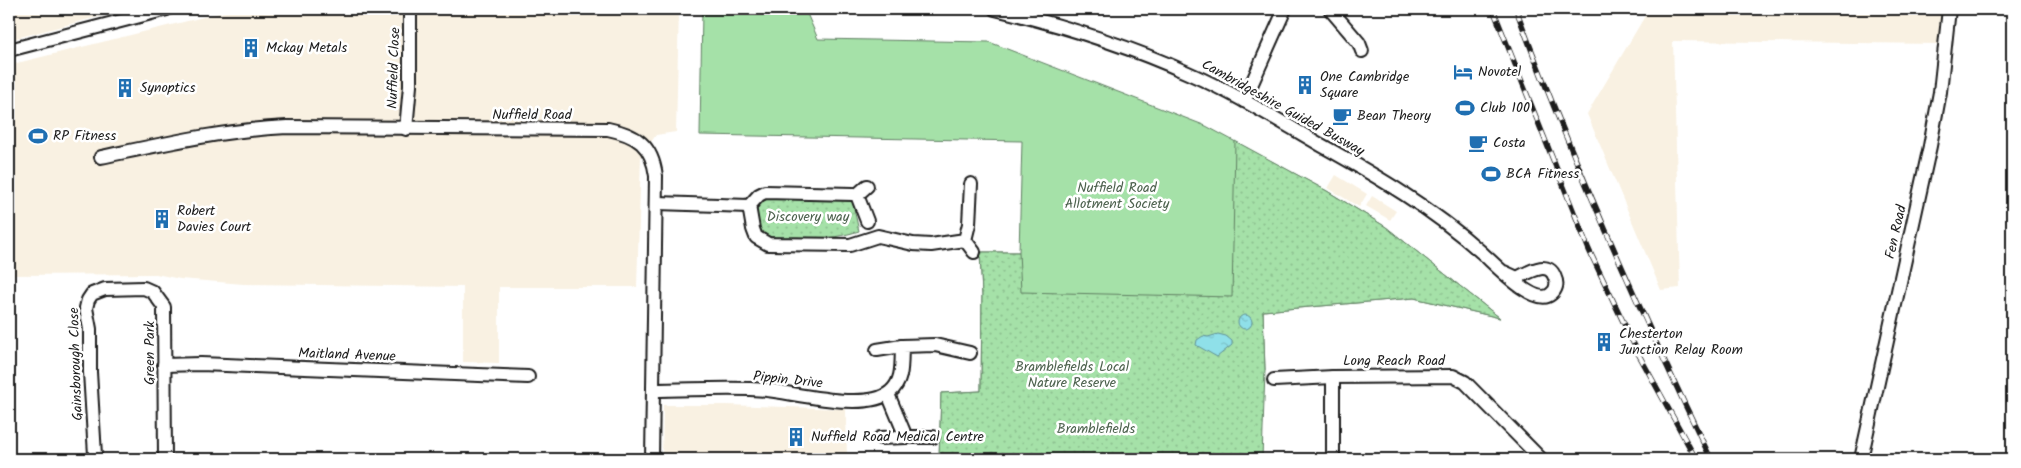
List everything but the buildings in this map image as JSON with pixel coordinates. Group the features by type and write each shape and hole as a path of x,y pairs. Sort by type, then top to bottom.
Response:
{"street":[{"path":"9,50 167,9"},
{"name":"Nuffield Close","path":"406,129 410,86 410,9"},
{"name":"Cambridgeshire Guided Busway","path":"995,9 1051,22 1117,44 1189,74 1244,101 1339,155 1428,210 1531,295"},
{"path":"1244,101 1285,9"},
{"path":"1330,9 1359,43 1362,51"},
{"name":"Fen Road","path":"1861,459 1928,156 1940,92 1949,9"},
{"name":"Nuffield Road","path":"101,158 178,140 246,128 608,130 629,133 647,148 654,161 657,203 653,281 652,459"},
{"path":"965,240 969,224 971,184"},
{"path":"657,203 749,206 759,195 765,192 857,195 867,186"},
{"path":"857,195 867,221"},
{"path":"749,206 752,229 756,237 768,244 850,245 878,236 913,244 931,245 965,240"},
{"path":"965,240 974,252"},
{"path":"1504,272 1517,278 1531,271 1539,267 1547,268 1554,274 1557,282 1555,291 1548,297 1540,298 1531,295 1526,288 1526,279 1531,271"},
{"name":"Green Park","path":"113,288 144,288 162,302 164,307 165,459"},
{"name":"Gainsborough Close","path":"95,455 90,372 90,329 86,308 92,294 113,288"},
{"path":"877,350 919,344 935,345 970,353"},
{"path":"902,346 900,379 888,394 906,437"},
{"name":"Maitland Avenue","path":"164,365 200,364 528,377"},
{"name":"Long Reach Road","path":"1274,380 1333,377 1453,376 1465,382 1541,459"},
{"path":"1333,377 1333,459"},
{"name":"Pippin Drive","path":"653,390 767,390 850,401 871,400 888,394"},
{"path":"880,438 933,437"}],"shaded area":[{"path":"9,9 128,9 9,40"},
{"path":"236,9 679,9 676,132 656,135 641,156 637,287 499,287 499,363 463,362 463,287 244,284 180,279 156,274 9,275 9,65"},
{"path":"1645,9 1941,9 1940,44 1673,41 1680,288 1661,290 1587,114 1645,16"},
{"path":"1336,175 1367,194 1359,207 1328,188"},
{"path":"1372,196 1396,211 1390,220 1366,206"},
{"path":"663,405 846,409 847,459 662,459"}],"green space":[{"name":"Nuffield Road Allotment Society","path":"702,9 805,9 818,39 989,42 1206,126 1327,191 1386,227 1500,318 1414,298 1263,311 1265,370 939,459 941,393 981,391 982,295 980,252 1019,252 1022,141 700,135"},
{"name":"Bramblefields Local Nature Reserve","path":"1235,141 1327,191 1386,227 1500,318 1414,298 1263,311 1265,370 1262,459 939,459 941,393 981,391 982,295 980,252 1019,252 1021,292 1232,297"},
{"name":"Discovery way","path":"763,198 852,200 859,231 835,237 810,239 762,235 758,225 757,211"}],"water":[{"path":"1245,315 1250,317 1252,322 1250,327 1245,329 1240,327 1238,322 1240,317"},
{"path":"1218,334 1226,336 1232,341 1232,345 1217,357 1196,345 1197,340 1203,336 1208,337"}],"railway":[{"path":"1493,9 1589,250 1639,355 1696,459"},
{"path":"1516,9 1608,236 1711,459"}],"place":[{"name":"Mckay Metals","path":"251,48"},
{"name":"Novotel","path":"1463,72"},
{"name":"One Cambridge Square","path":"1305,85"},
{"name":"Synoptics","path":"125,88"},
{"name":"Club 100","path":"1465,108"},
{"name":"Bean Theory","path":"1342,116"},
{"name":"RP Fitness","path":"38,136"},
{"name":"Costa","path":"1478,143"},
{"name":"BCA Fitness","path":"1491,174"},
{"name":"Robert Davies Court","path":"162,219"},
{"name":"Chesterton Junction Relay Room","path":"1604,342"},
{"name":"Nuffield Road Medical Centre","path":"796,437"}],"park label":[{"name":"Bramblefields","path":"1096,429"}]}
